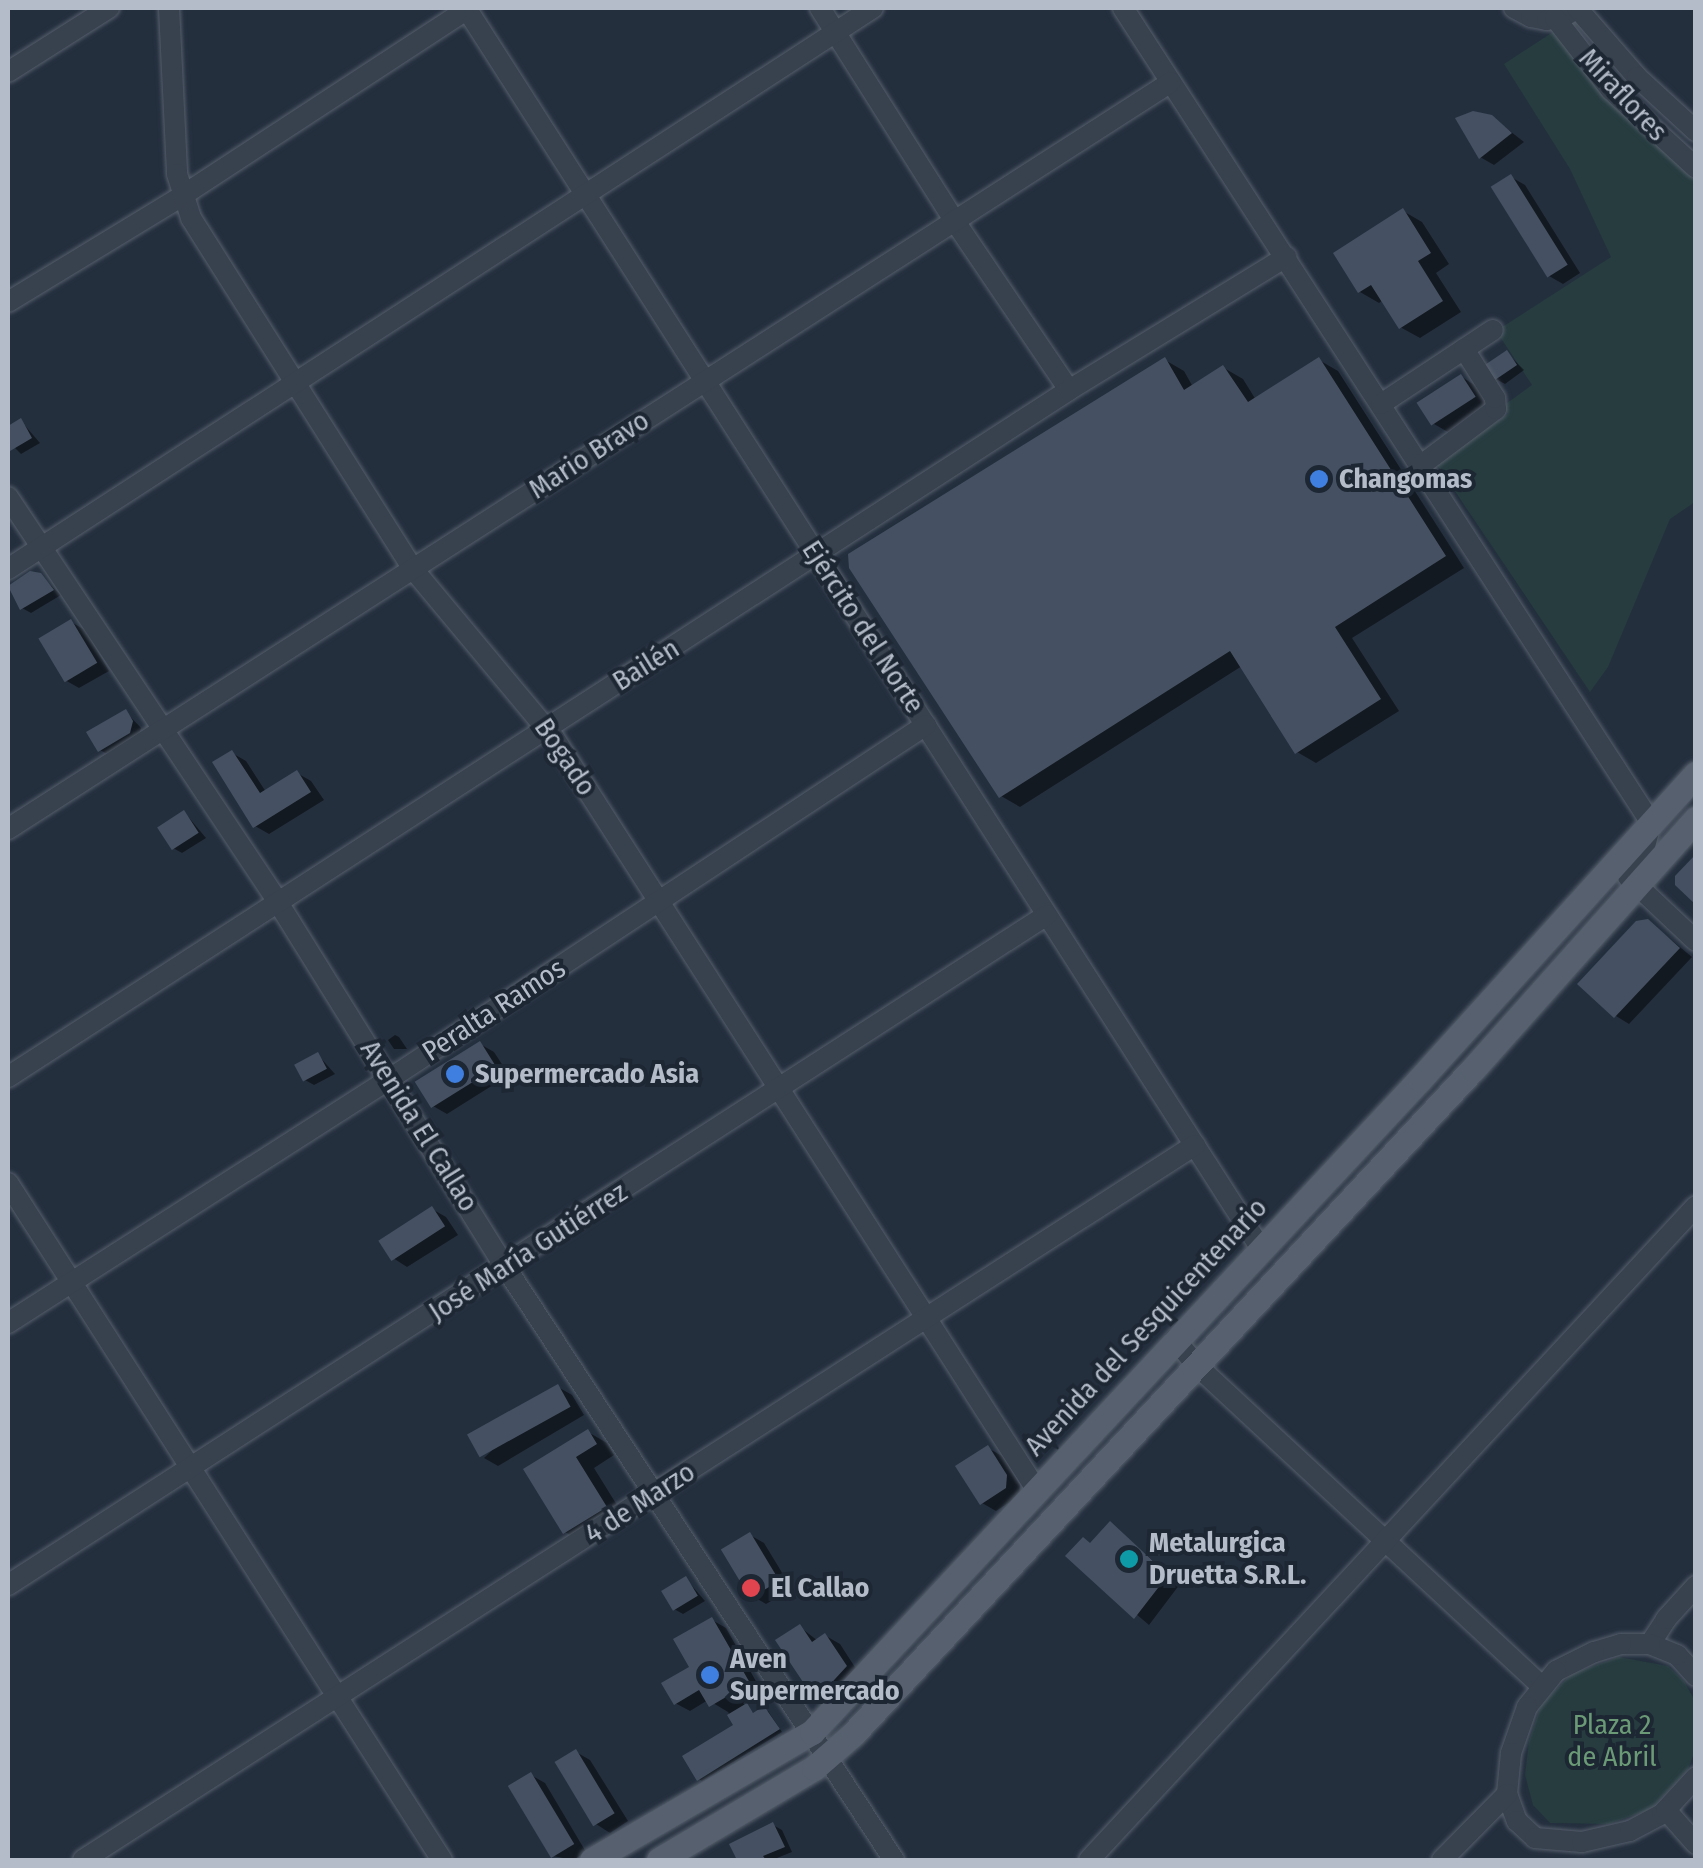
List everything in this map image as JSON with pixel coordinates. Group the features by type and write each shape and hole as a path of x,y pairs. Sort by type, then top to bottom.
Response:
{"main road":[{"name":"Avenida del Sesquicentenario","path":"592,1860 812,1732 1696,774"},
{"path":"658,1860 829,1756 1473,1069 1696,819"}],"street":[{"path":"8,72 108,8"},
{"name":"Bogado","path":"170,8 176,155 182,196 191,218 413,569 547,728 1036,1489"},
{"path":"8,302 182,196 467,8"},
{"name":"Ejército del Norte","path":"467,8 1260,1247"},
{"path":"820,8 954,220 1069,390"},
{"path":"8,568 873,8"},
{"path":"1122,8 1652,822 1635,884"},
{"path":"1514,8 1531,18 1555,18"},
{"name":"Miraflores","path":"1696,132 1637,78 1578,8 1555,18 1611,90 1696,168"},
{"name":"Mario Bravo","path":"8,829 1172,82"},
{"name":"Bailén","path":"8,1077 1069,390 1286,257"},
{"path":"1380,404 1493,330"},
{"path":"1420,466 1496,409 1495,398 1464,349"},
{"name":"Avenida El Callao","path":"8,497 278,904 391,1078 506,1268 894,1860"},
{"name":"Peralta Ramos","path":"8,1323 391,1078 926,725"},
{"path":"1616,864 1696,940"},
{"name":"José María Gutiérrez","path":"8,1586 506,1268 1047,915"},
{"name":"4 de Marzo","path":"83,1860 1195,1145"},
{"path":"8,1183 442,1860"},
{"path":"1089,1860 1696,1206"},
{"path":"1176,1339 1195,1364 1542,1685"},
{"path":"1650,1644 1696,1586"},
{"path":"1696,1676 1677,1655 1650,1644 1621,1644 1556,1671 1527,1707 1511,1754 1507,1794 1517,1820 1536,1838 1582,1842 1609,1838 1666,1810 1696,1776"},
{"path":"1442,1860 1507,1794"},
{"path":"1666,1810 1696,1844"},
{"path":"1532,1860 1536,1838"}],"green space":[{"path":"1556,30 1630,120 1695,181 1695,502 1670,519 1608,667 1590,692 1436,463 1508,414 1503,406 1532,385 1496,331 1611,257 1570,169 1504,64"},
{"name":"Plaza 2 de Abril","path":"1619,1657 1668,1666 1684,1681 1695,1701 1695,1751 1688,1769 1651,1809 1609,1824 1550,1823 1533,1805 1525,1775 1529,1741 1541,1705 1571,1674"}],"building":[{"path":"1473,111 1492,115 1512,133 1479,159 1455,118"},
{"path":"1511,174 1568,265 1547,277 1491,187"},
{"path":"1403,208 1431,253 1418,261 1443,301 1399,329 1371,285 1358,293 1333,253"},
{"path":"1507,350 1517,365 1493,381 1483,366"},
{"path":"1165,357 1184,390 1223,365 1248,402 1319,357 1446,556 1335,627 1381,699 1295,754 1230,651 999,798 849,568 848,554"},
{"path":"1461,374 1476,397 1431,426 1417,403"},
{"path":"21,418 32,438 10,451 8,426"},
{"path":"30,571 41,573 54,590 20,610 8,586"},
{"path":"71,619 97,663 65,682 38,639"},
{"path":"126,709 133,721 130,733 98,752 86,732"},
{"path":"232,750 260,793 297,770 311,792 253,828 212,762"},
{"path":"184,810 199,833 172,850 157,827"},
{"path":"1696,854 1696,905 1675,885 1675,876"},
{"path":"1648,919 1680,948 1614,1018 1577,984 1636,921"},
{"name":"Supermercado Asia","path":"480,1041 496,1067 431,1108 415,1082"},
{"path":"318,1052 327,1069 303,1081 294,1065"},
{"path":"432,1206 445,1226 391,1261 378,1241"},
{"path":"558,1384 571,1407 480,1457 467,1434"},
{"path":"588,1429 597,1444 576,1457 607,1507 563,1534 523,1469"},
{"path":"988,1445 1007,1475 1006,1488 980,1505 955,1466"},
{"path":"1110,1521 1168,1575 1134,1619 1065,1556 1083,1537 1090,1543"},
{"path":"750,1532 779,1581 750,1598 721,1550"},
{"path":"686,1576 698,1596 673,1611 661,1591"},
{"name":"Aven Supermercado","path":"712,1617 750,1683 709,1707 699,1690 674,1705 661,1683 689,1667 673,1639"},
{"path":"800,1624 812,1642 825,1633 847,1666 824,1691 807,1688 775,1640"},
{"path":"747,1703 753,1713 764,1706 780,1729 697,1781 682,1756 733,1725 727,1715"},
{"path":"576,1749 615,1813 593,1826 555,1762"},
{"path":"531,1772 574,1844 551,1858 508,1786"},
{"path":"773,1822 785,1847 763,1856 766,1860 737,1860 729,1844"}],"place":[{"name":"Changomas","path":"1319,479"},
{"name":"Supermercado Asia","path":"455,1074"},
{"name":"Metalurgica Druetta S.R.L.","path":"1129,1559"},
{"name":"El Callao","path":"751,1588"},
{"name":"Aven Supermercado","path":"710,1675"}]}
